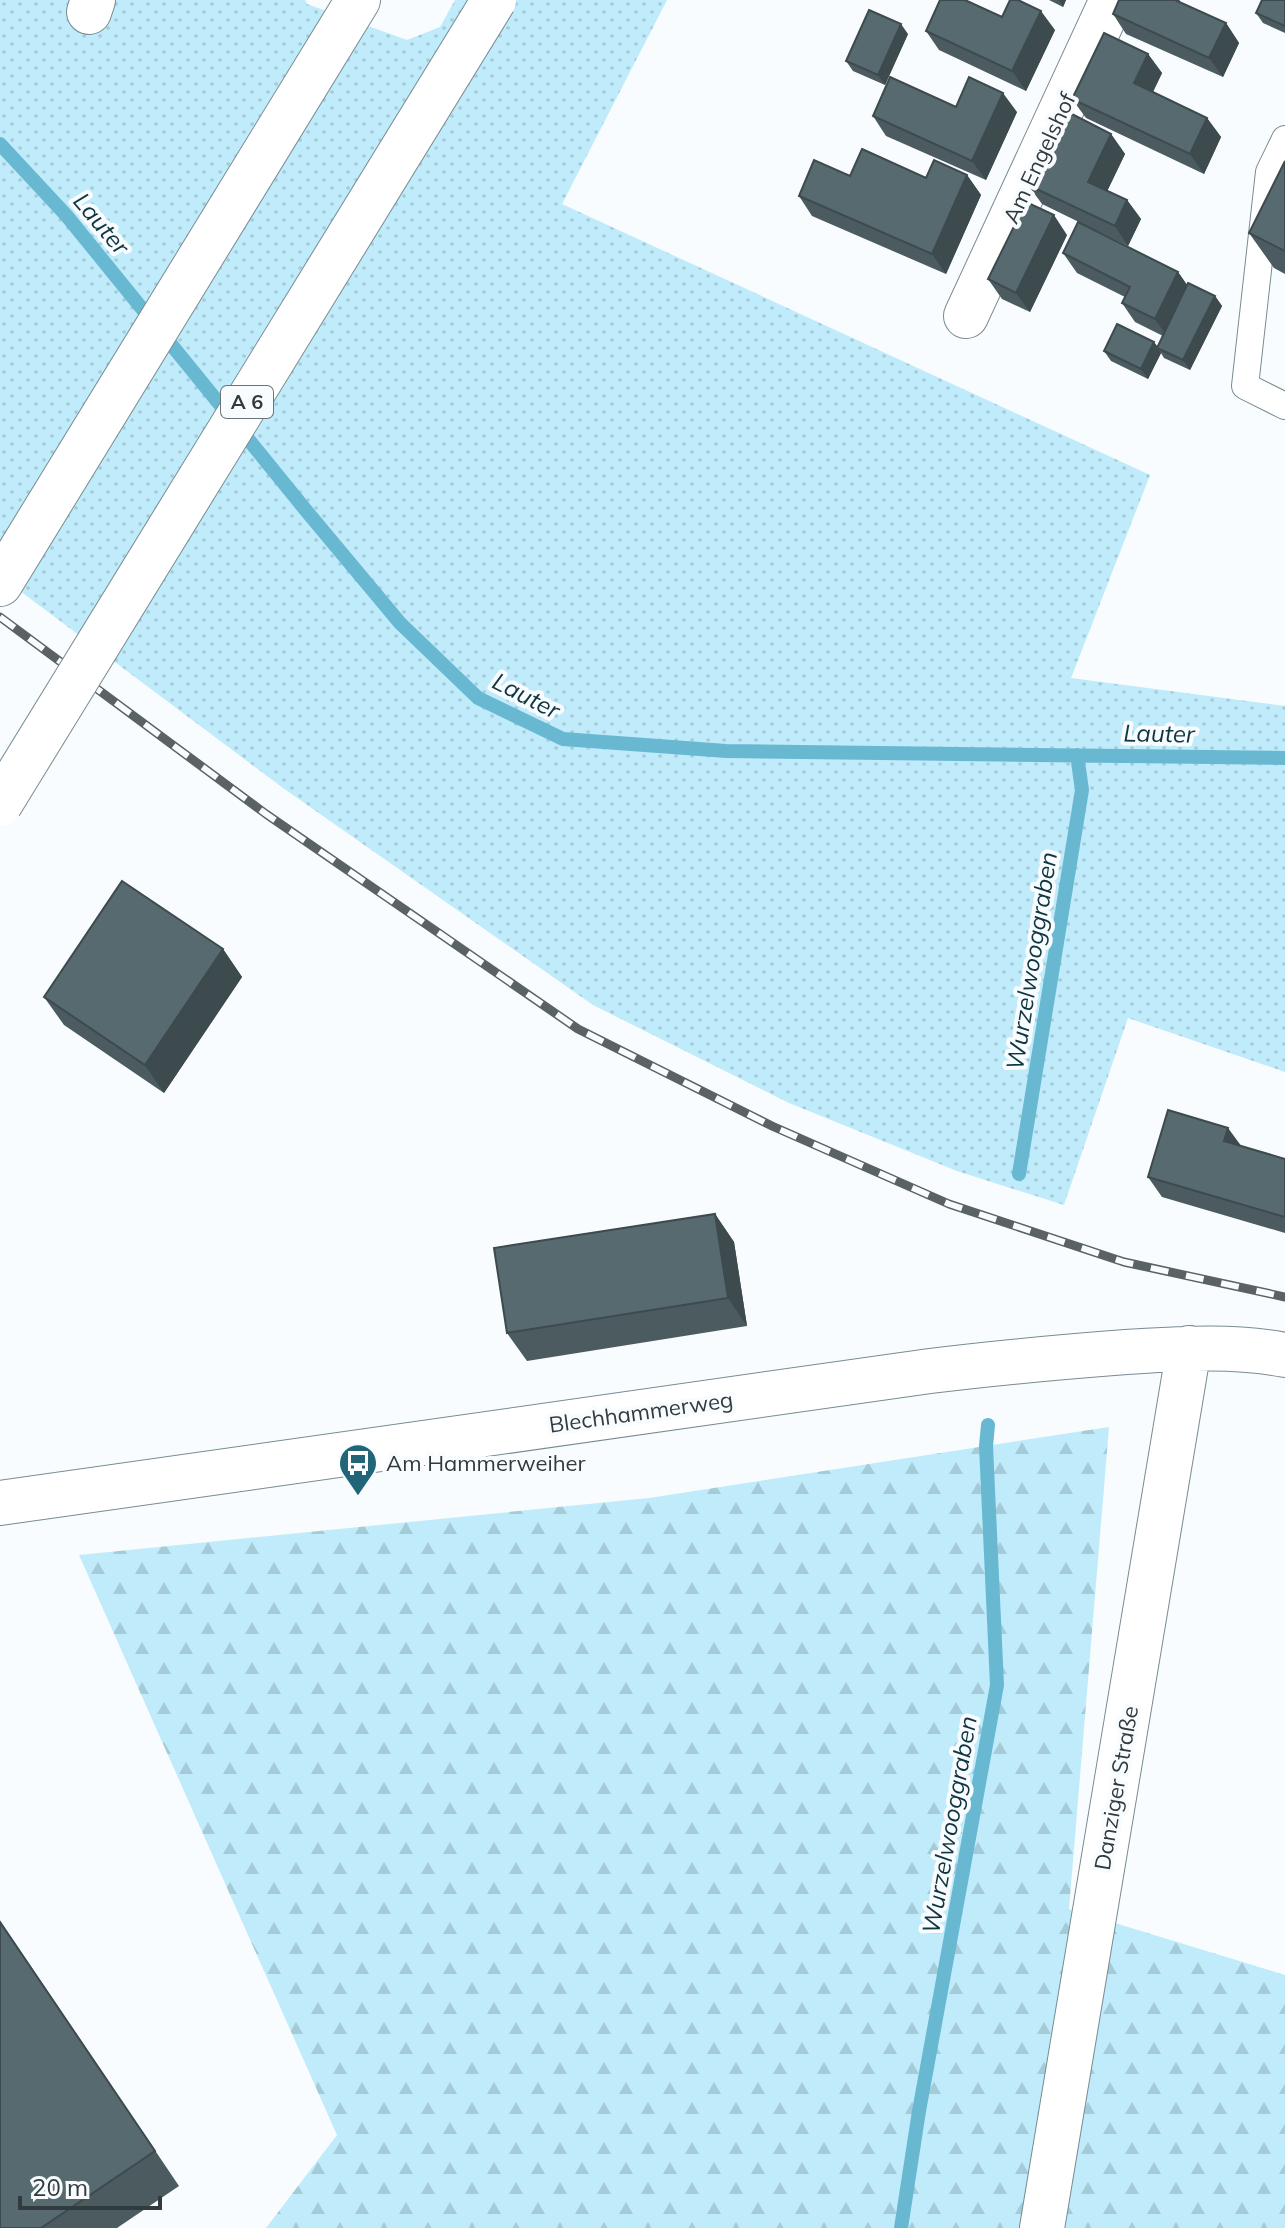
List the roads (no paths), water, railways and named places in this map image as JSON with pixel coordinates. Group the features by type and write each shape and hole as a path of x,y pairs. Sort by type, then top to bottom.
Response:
{"main road":[{"path":"0,584 358,0"},
{"name":"A 6","path":"0,804 494,0"},
{"name":"Am Engelshof","path":"966,316 1112,0"},
{"name":"Blechhammerweg","path":"0,1503 930,1371 1052,1357 1189,1348 1285,1355"},
{"name":"Danziger Straße","path":"1042,2228 1189,1348"}],"lane":[{"path":"1285,139 1269,172 1245,386 1285,406"}],"waterway":[{"name":"Lauter","path":"0,144 66,215 400,623 478,698 563,739 726,751 1285,758"},
{"name":"Wurzelwooggraben","path":"1019,1174 1082,790 1077,755"},
{"name":"Wurzelwooggraben","path":"901,2228 919,2111 997,1685 986,1446 988,1425"}],"railway":[{"path":"0,617 266,814 578,1029 772,1126 949,1204 1124,1262 1285,1297"}],"place":[{"name":"Am Hammerweiher","path":"358,1497"}]}
